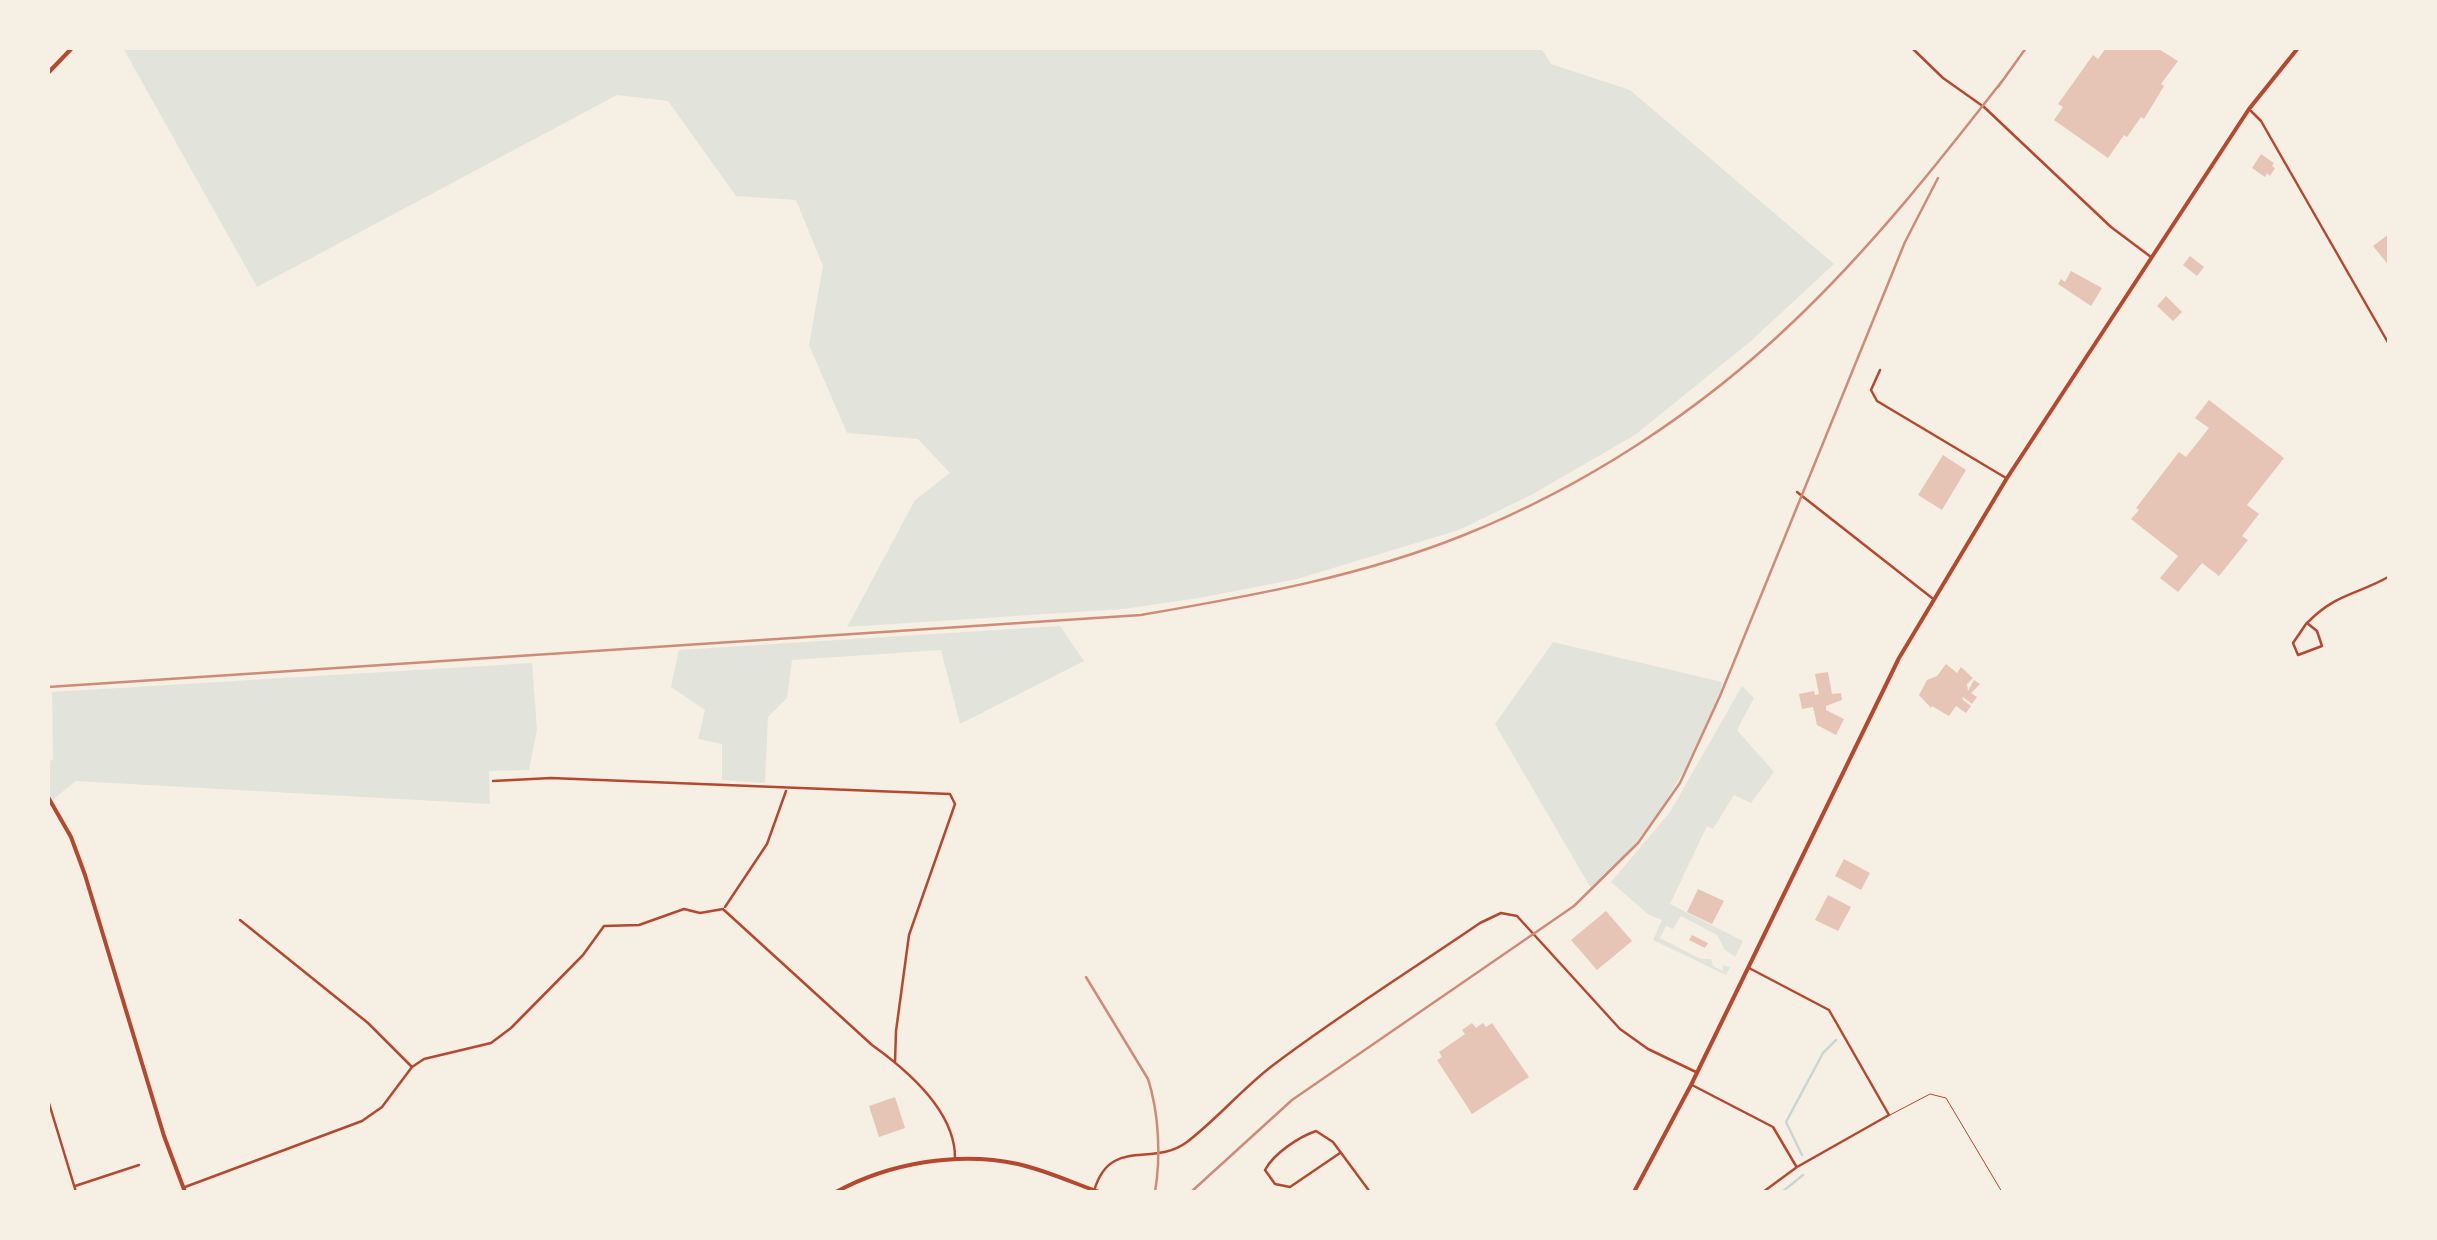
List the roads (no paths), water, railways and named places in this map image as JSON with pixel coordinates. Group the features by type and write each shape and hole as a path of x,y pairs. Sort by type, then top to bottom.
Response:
{"main road":[{"path":"48,72 72,48"},
{"path":"1634,1192 1932,598 2249,109 2298,48"},
{"path":"48,798 86,875 184,1190 174,1192"},
{"path":"836,1192 890,1170 955,1159 1018,1164 1096,1192"}],"street":[{"path":"1912,48 1943,78 1984,107 2111,227 2152,257"},
{"path":"2249,109 2261,121 2390,346"},
{"path":"1880,370 1871,390 1877,400 2007,478"},
{"path":"1797,492 1932,598"},
{"path":"2307,623 2318,631 2322,646 2298,656 2293,643 2307,623 2342,595 2390,576"},
{"path":"493,782 570,779 950,794 955,798 909,935 895,1062"},
{"path":"184,1190 362,1121 382,1107 412,1068 438,1053 491,1042 511,1028 583,955 604,926 639,925 684,909 706,913 723,909 767,844 786,790"},
{"path":"723,909 895,1062 940,1112 951,1132 955,1159"},
{"path":"1096,1192 1098,1179 1114,1160 1164,1154 1185,1144 1267,1070 1314,1035 1501,913 1518,916 1620,1029 1648,1049 1697,1072"},
{"path":"240,920 368,1022 412,1068"},
{"path":"1747,967 1828,1010 1889,1116 1797,1167 1763,1192"},
{"path":"1691,1085 1774,1126 1797,1167"},
{"path":"48,1100 76,1192"},
{"path":"1340,1153 1290,1187 1275,1184 1265,1170 1310,1132 1325,1134 1340,1153 1370,1192"},
{"path":"74,1186 139,1166"}],"lane":[{"path":"1889,1116 1930,1094 1946,1098 2002,1192"}],"waterway":[{"path":"1802,1155 1786,1122 1823,1053 1836,1040"},
{"path":"1782,1192 1803,1175"}],"railway":[{"path":"1998,87 2026,48"},
{"path":"48,687 1141,615 1264,592 1385,563 1464,535 1553,494 1638,444 1719,387 1793,322 1850,264 2006,76"},
{"path":"1191,1192 1292,1100 1574,906 1638,843 1680,783 1720,696 1905,242 1938,178"},
{"path":"1086,977 1148,1079 1158,1135 1155,1192"}]}
